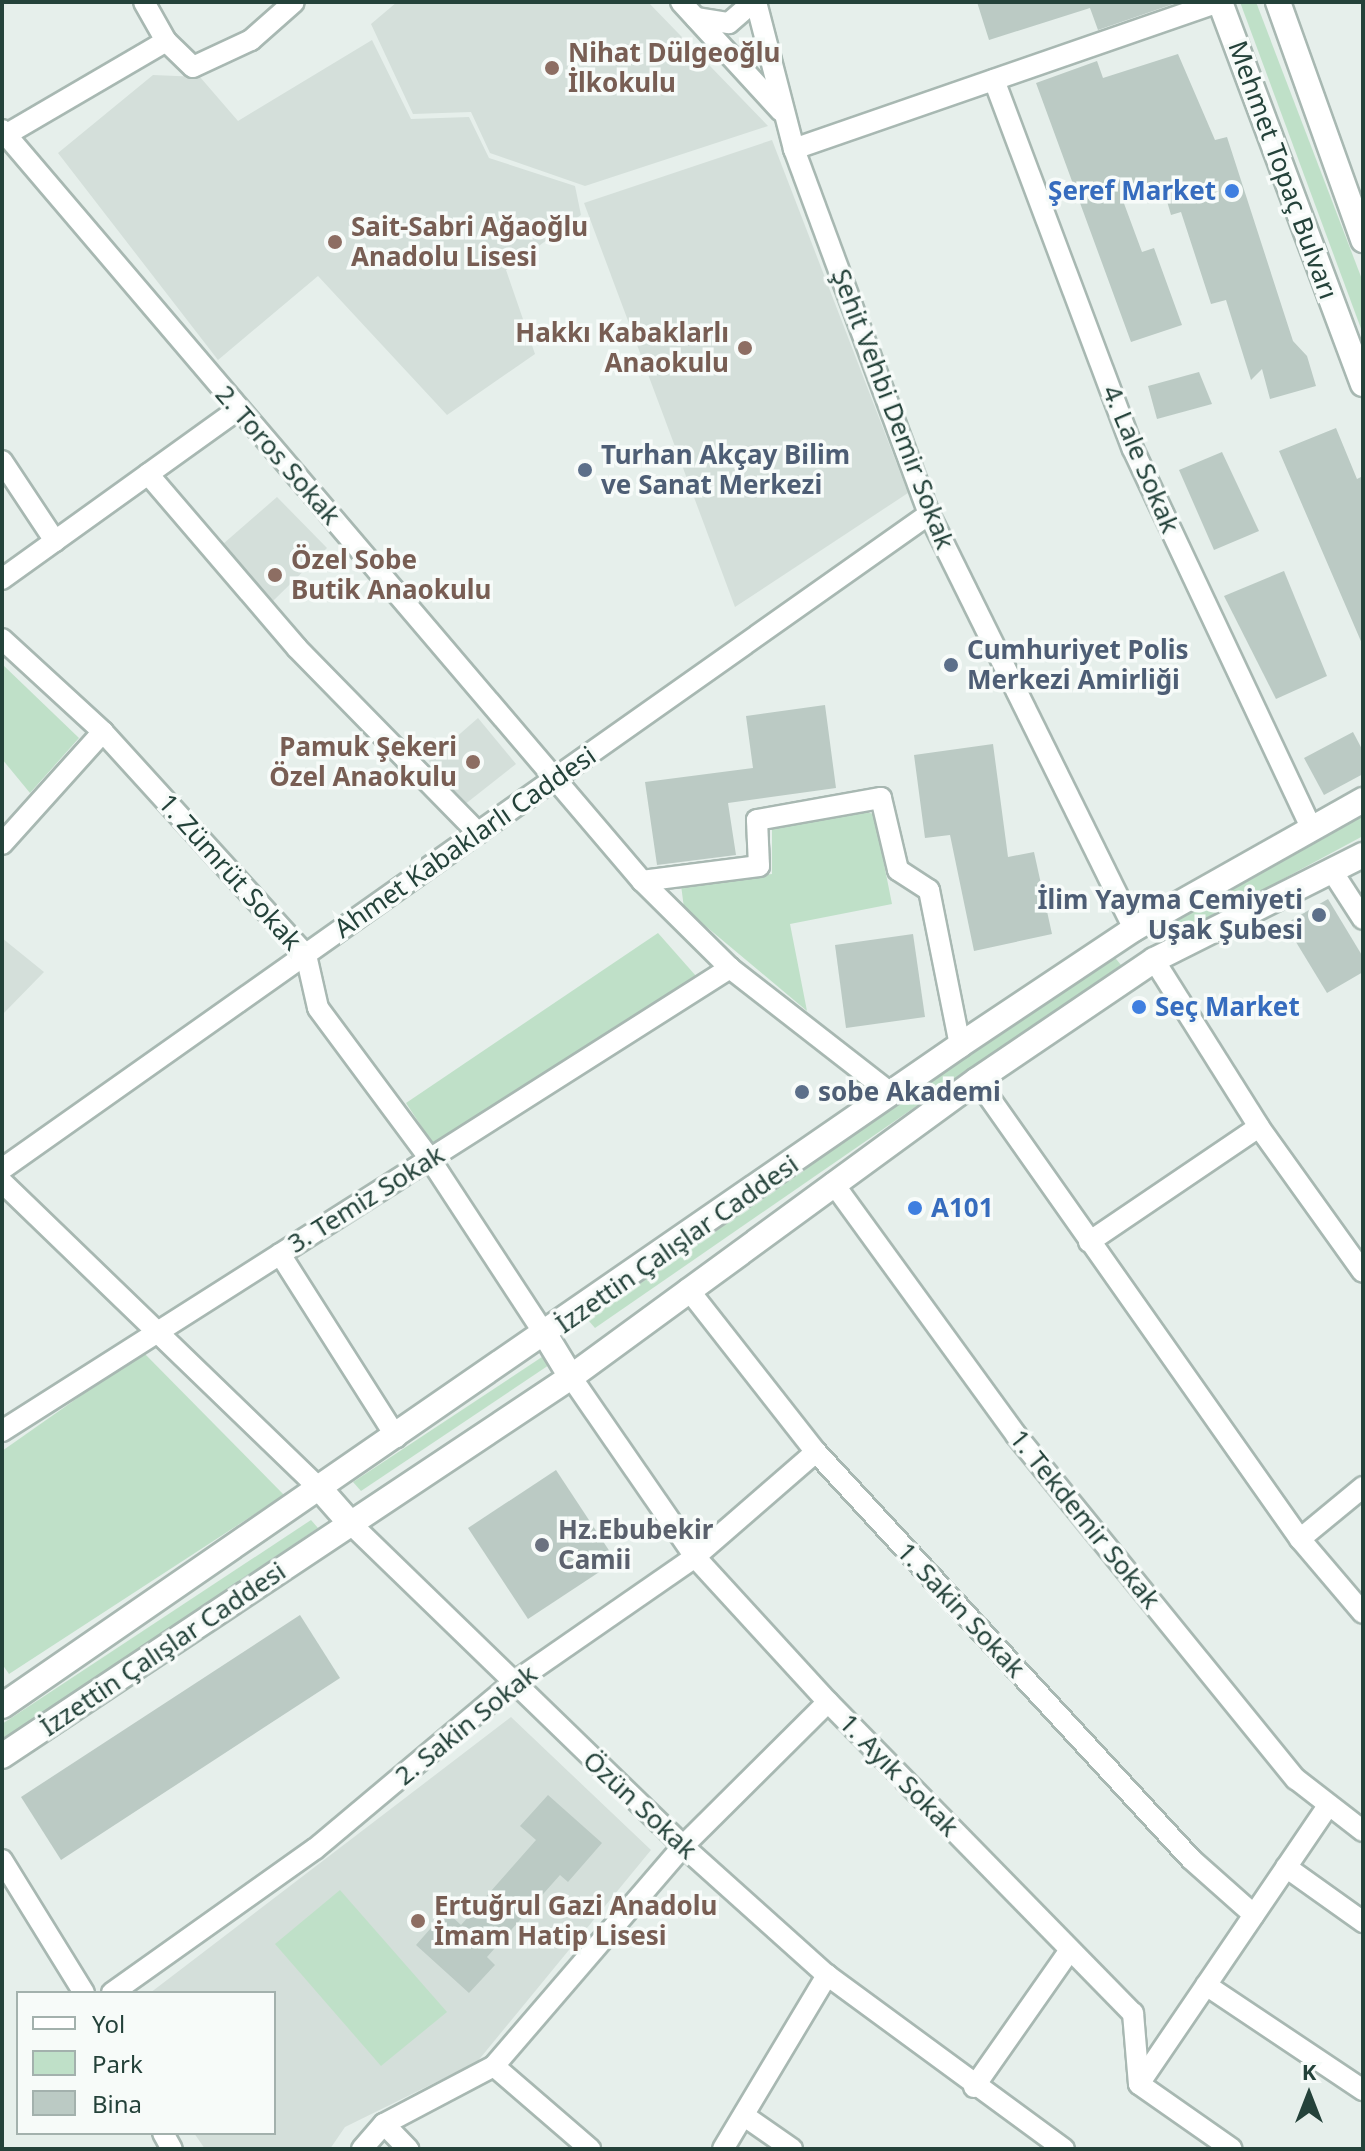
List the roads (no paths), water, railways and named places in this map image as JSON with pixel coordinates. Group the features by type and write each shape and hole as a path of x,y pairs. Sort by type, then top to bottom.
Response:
{"street":[{"path":"144,2 166,41 193,67 251,40 294,2"},
{"path":"681,2 782,112"},
{"path":"696,18 729,23 754,2"},
{"name":"Şehit Vehbi Demir Sokak","path":"754,2 794,149 929,514 1134,929"},
{"path":"794,149 1220,2"},
{"name":"Mehmet Topaç Bulvarı","path":"1220,2 1363,384"},
{"name":"Mehmet Topaç Bulvarı","path":"1278,2 1363,240"},
{"path":"3,134 166,41"},
{"name":"4. Lale Sokak","path":"994,80 1133,449 1311,828"},
{"name":"2. Toros Sokak","path":"3,134 642,881 730,968 892,1094"},
{"path":"2,579 239,409"},
{"path":"2,461 55,541"},
{"path":"148,474 297,648 478,833"},
{"name":"Ahmet Kabaklarlı Caddesi","path":"2,1169 929,514"},
{"name":"1. Zümrüt Sokak","path":"2,639 103,732 306,955 318,1008 430,1159 546,1336"},
{"path":"2,844 103,732"},
{"path":"642,881 759,866 757,820 881,798 898,870 929,890 960,1045"},
{"name":"İzzettin Çalışlar Caddesi","path":"2,1706 546,1336 960,1045 1134,929 1363,800"},
{"name":"İzzettin Çalışlar Caddesi","path":"2,1756 571,1377 977,1080 1154,960 1363,855"},
{"path":"1332,871 1363,919"},
{"path":"1134,929 1259,1127 1363,1272"},
{"name":"3. Temiz Sokak","path":"2,1431 730,968"},
{"path":"977,1080 1300,1539 1363,1613"},
{"path":"1089,1242 1259,1127"},
{"path":"2,1182 321,1490 351,1524"},
{"name":"1. Tekdemir Sokak","path":"833,1183 1016,1435 1296,1779 1327,1807 1363,1831"},
{"path":"280,1254 396,1437"},
{"name":"1. Sakin Sokak","path":"688,1289 816,1452 1191,1859 1254,1915"},
{"path":"546,1336 571,1377"},
{"name":"1. Ayık Sokak","path":"571,1377 695,1557 828,1702 1133,2013 1139,2084"},
{"name":"2. Sakin Sokak","path":"115,1991 315,1849 513,1683 695,1557 816,1452"},
{"path":"1300,1539 1363,1487"},
{"name":"Özün Sokak","path":"351,1524 683,1846 827,1975 974,2087 1064,2149"},
{"path":"362,2149 384,2124 494,2066 683,1846 828,1702"},
{"path":"1232,2149 1139,2084 1327,1807"},
{"path":"2,1860 83,1991"},
{"path":"1286,1867 1363,1922"},
{"path":"974,2087 1070,1950"},
{"path":"723,2149 746,2117 827,1975"},
{"path":"1206,1985 1363,2090"},
{"path":"494,2066 590,2149"},
{"path":"746,2117 792,2149"},
{"path":"384,2124 408,2149"}],"place":[{"name":"Nihat Dülgeoğlu İlkokulu","path":"552,68"},
{"name":"Şeref Market","path":"1232,191"},
{"name":"Sait-Sabri Ağaoğlu Anadolu Lisesi","path":"335,242"},
{"name":"Hakkı Kabaklarlı Anaokulu","path":"745,348"},
{"name":"Turhan Akçay Bilim ve Sanat Merkezi","path":"585,470"},
{"name":"Özel Sobe Butik Anaokulu","path":"275,575"},
{"name":"Cumhuriyet Polis Merkezi Amirliği","path":"951,665"},
{"name":"Pamuk Şekeri Özel Anaokulu","path":"473,762"},
{"name":"İlim Yayma Cemiyeti Uşak Şubesi","path":"1319,915"},
{"name":"Seç Market","path":"1139,1007"},
{"name":"sobe Akademi","path":"802,1092"},
{"name":"A101","path":"915,1208"},
{"name":"Hz.Ebubekir Camii","path":"542,1545"},
{"name":"Ertuğrul Gazi Anadolu İmam Hatip Lisesi","path":"418,1921"}]}
